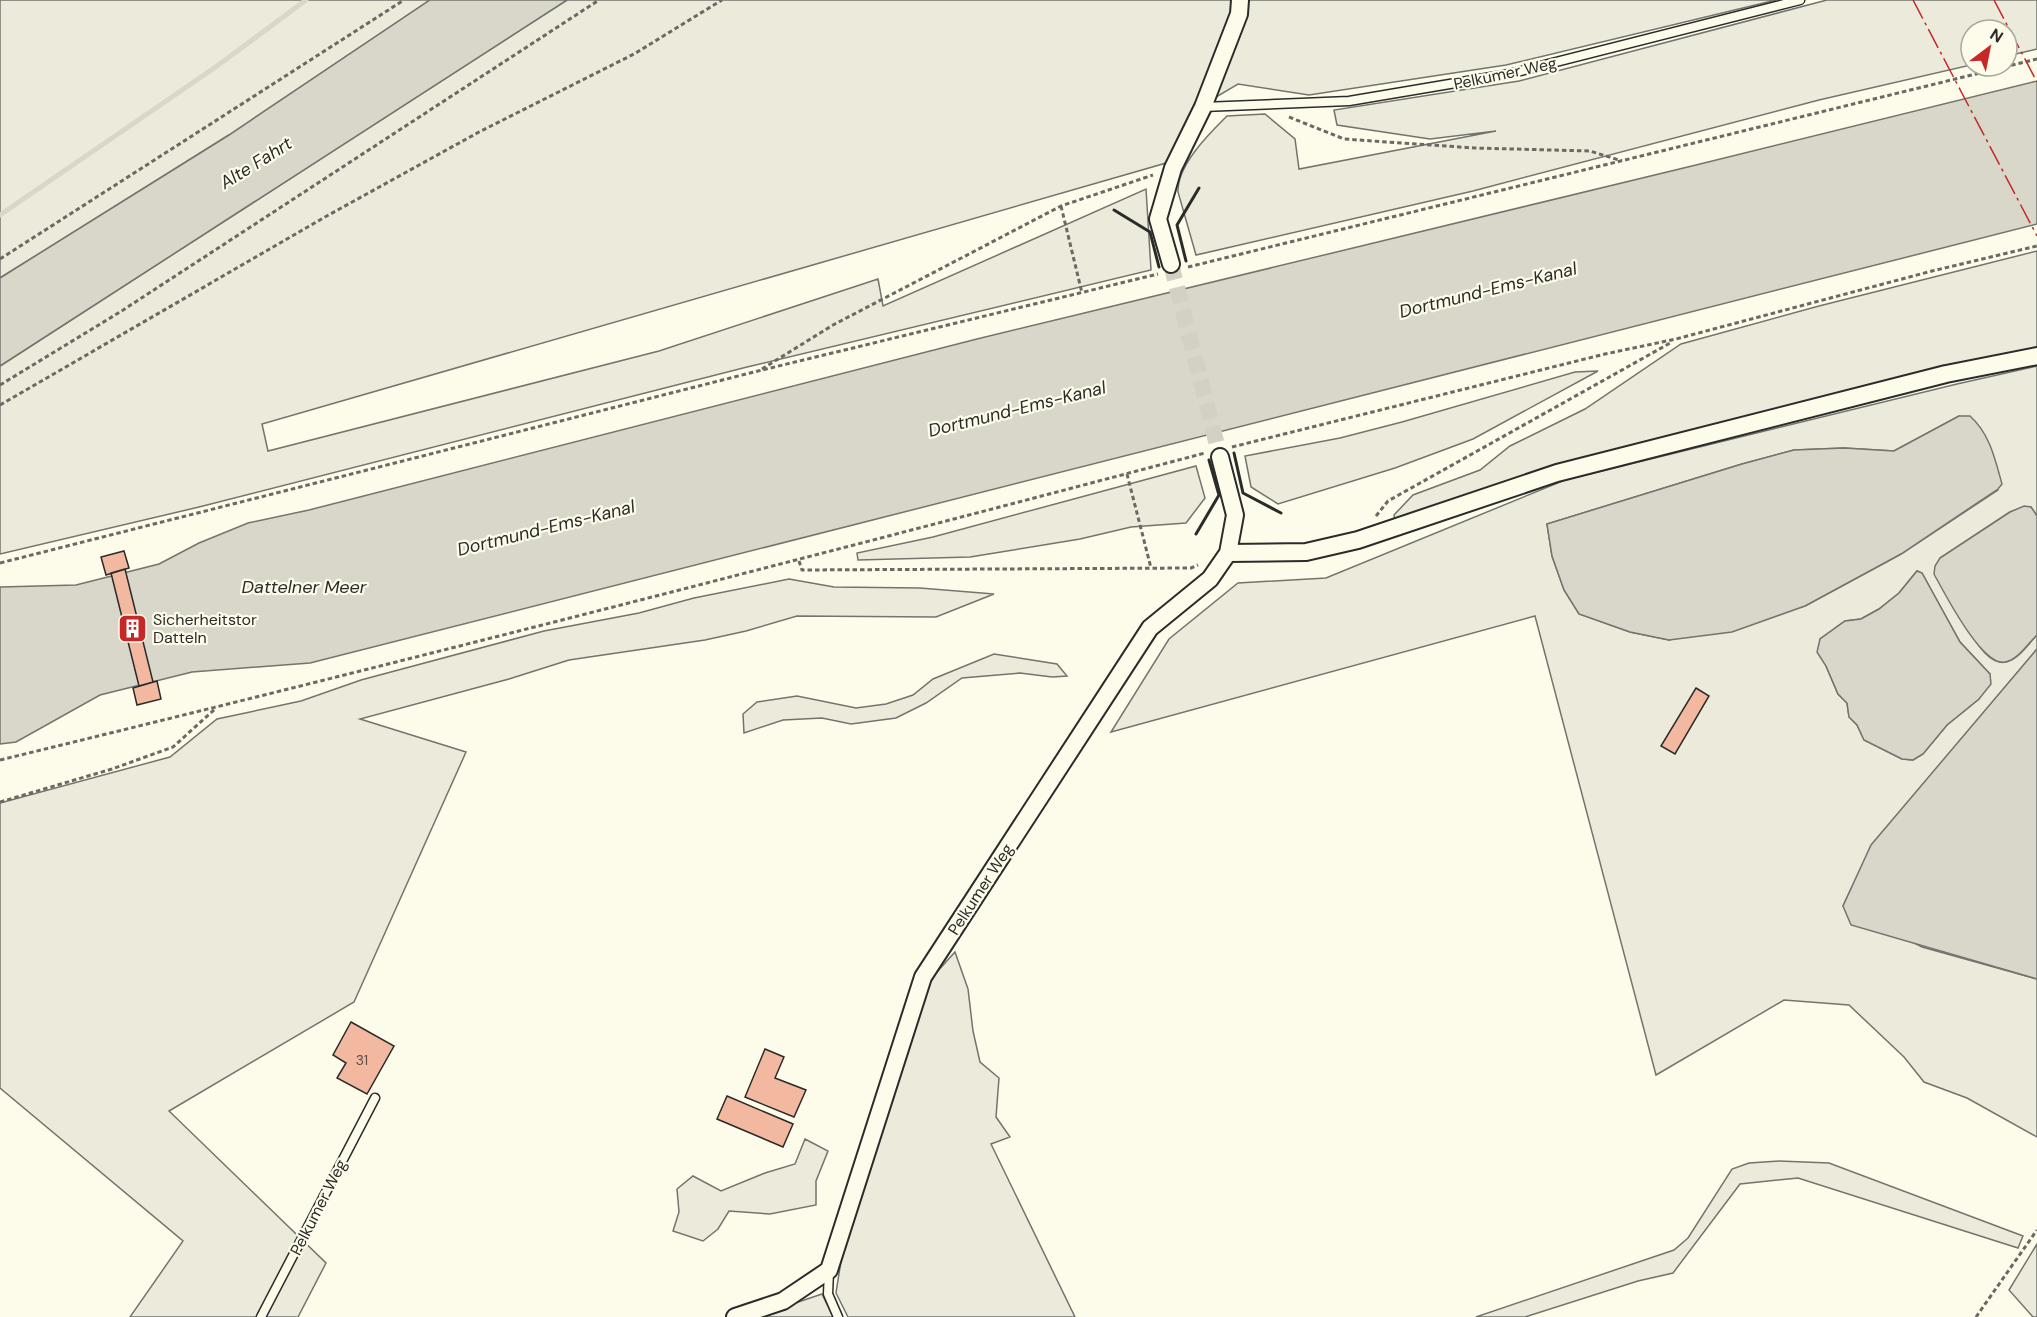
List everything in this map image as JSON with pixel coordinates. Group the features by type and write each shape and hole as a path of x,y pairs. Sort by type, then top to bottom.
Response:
{"street":[{"path":"1173,268 1158,219 1173,168 1203,108 1239,14 1240,0"},
{"path":"1228,553 1306,552 1358,540 1557,473 1946,374 2037,356"},
{"name":"Pelkumer Weg","path":"829,1270 923,977 1150,628 1209,579 1228,553 1235,515 1220,452"},
{"path":"735,1317 783,1301 829,1270"}],"lane":[{"name":"Pelkumer Weg","path":"1203,108 1349,101 1509,74 1800,0"},
{"name":"Pelkumer Weg","path":"261,1317 375,1098"},
{"path":"829,1270 828,1294 838,1317"}],"path":[{"path":"0,259 404,0"},
{"path":"0,385 120,312 599,0"},
{"path":"0,405 325,217 478,132 634,54 722,0"},
{"path":"0,563 427,457 758,371 1082,293 1173,268 1623,161 2037,59"},
{"path":"1260,106 1344,139 1474,148 1590,152 1623,161"},
{"path":"758,371 833,325 1061,206 1173,168"},
{"path":"1061,206 1082,293"},
{"path":"0,760 799,561 1127,474 1605,354 1676,339 1921,274 2037,246"},
{"path":"1376,517 1388,501 1676,339"},
{"path":"1127,474 1150,568"},
{"path":"799,561 802,570 1191,568 1200,564"},
{"path":"0,802 112,769 173,747 217,707"},
{"path":"1976,1317 2037,1230"}],"shaded area":[{"path":"0,0 430,0 229,135 0,278"},
{"path":"567,0 1776,0 1506,65 1309,95 1238,84 1194,110 1166,163 262,424 268,451 659,351 878,279 883,306 1146,189 1151,270 747,367 199,507 0,554 0,366"},
{"path":"1827,0 2037,0 2037,49 2019,53 2019,18 1959,18 1959,68 1819,100 1473,191 1196,255 1178,192 1179,182 1195,151 1227,116 1265,114 1295,139 1299,169 1496,131 1430,139 1337,125 1334,110 1519,81"},
{"path":"2037,251 2037,349 1395,521 1394,515 1413,495 1480,470 1510,446 1585,409 1681,344 1819,306"},
{"path":"2037,366 2037,516 2031,507 2010,512 1940,558 1964,621 1984,652 1995,660 2010,661 2019,655 2037,635 2037,649 1872,845 1843,906 1922,947 2037,979 2037,1137 1967,1098 1924,1082 1904,1057 1849,1005 1784,1000 1656,1075 1535,616 1111,732 1169,639 1238,583 1326,578 1565,480","holes":["1959,416 1998,490 1901,554 1805,606 1669,640 1630,632 1579,614 1564,590 1552,556 1547,524 1794,450 1844,448 1894,451","1917,571 1922,573 1960,642 1990,674 1979,699 1947,725 1923,754 1913,760 1902,759 1864,740 1857,725 1849,717 1847,703 1838,694 1826,666 1820,639 1845,621 1861,619 1879,609 1899,593"]},
{"path":"1598,371 1473,439 1395,468 1278,504 1251,487 1245,456 1340,438 1575,372"},
{"path":"1196,466 1205,498 1186,523 1131,527 1080,539 970,557 858,560 857,553 933,537"},
{"path":"789,579 834,587 920,588 994,594 936,617 797,616 705,640 569,660 509,679 360,719 466,752 354,1002 169,1111 326,1263 298,1317 130,1317 183,1241 0,1088 0,803 170,757 217,719 301,701 361,680 544,631 639,613 694,598"},
{"path":"994,654 1057,664 1067,676 1052,677 1020,673 962,678 926,703 896,718 851,724 822,718 783,720 744,733 743,714 757,702 797,696 856,708 886,704 913,695 933,679"},
{"path":"955,952 968,989 973,1031 980,1062 999,1078 996,1117 1010,1137 991,1144 1075,1317 848,1317 836,1293 841,1261 926,984"},
{"path":"805,1139 828,1151 816,1181 816,1205 770,1214 729,1211 718,1229 703,1241 673,1231 679,1212 677,1189 693,1176 721,1191 765,1173 795,1164"},
{"path":"1779,1161 1829,1163 2023,1236 2018,1248 1798,1178 1740,1184 1673,1273 1638,1281 1525,1317 1476,1317 1674,1250 1688,1238 1732,1169 1749,1163"},
{"path":"2037,1244 2037,1317 2033,1317 2009,1290"},
{"path":"822,1294 833,1317 754,1317"}],"water":[{"name":"Alte Fahrt","path":"430,0 567,0 0,366 0,278 229,135"},
{"name":"Dattelner Meer","path":"2037,81 2037,224 310,663 192,672 100,695 16,742 0,744 0,587 76,585 159,564 199,543 248,523 309,510 977,339"},
{"path":"1959,416 1970,416 1987,439 2002,484 1998,489 1901,554 1805,606 1732,632 1669,640 1630,632 1579,614 1564,590 1552,556 1547,524 1794,450 1844,448 1894,451"},
{"path":"2024,506 2031,507 2037,516 2037,635 2018,655 2005,662 1996,660 1986,653 1975,641 1934,574 1935,566 1940,558 2010,512"},
{"path":"1917,571 1922,573 1960,642 1990,674 1991,684 1979,699 1947,725 1923,754 1913,760 1902,759 1864,740 1857,725 1849,717 1847,703 1838,694 1817,652 1820,639 1845,621 1861,619 1879,609 1899,593"},
{"path":"2037,649 2037,979 1851,925 1843,906 1871,845"}],"building":[{"path":"124,551 129,568 106,575 101,557"},
{"name":"Sicherheitstor Datteln","path":"125,569 153,682 139,686 111,573"},
{"path":"157,681 161,699 137,705 133,688"},
{"path":"1696,688 1709,696 1675,754 1661,746"},
{"path":"351,1022 394,1046 367,1094 337,1078 346,1063 333,1055"},
{"path":"765,1049 784,1057 775,1078 806,1090 794,1117 745,1097"},
{"path":"727,1096 793,1124 783,1147 717,1119"}],"waterway":[{"path":"0,215 217,66 306,0"}],"tunnel":[{"path":"1171,264 1220,457"}],"wall":[{"path":"1186,261 1177,225 1199,188"},
{"path":"1114,210 1150,232 1159,267"},
{"path":"1234,453 1243,493 1281,513"},
{"path":"1196,534 1219,495 1209,460"}],"power":[{"path":"1913,0 2037,236"},
{"path":"1994,0 2037,82"}],"place":[{"name":"Sicherheitstor Datteln","path":"132,628"}],"water label":[{"name":"Dortmund-Ems-Kanal","path":"1488,290"},
{"name":"Dortmund-Ems-Kanal","path":"1017,409"},
{"name":"Dortmund-Ems-Kanal","path":"546,528"}]}
